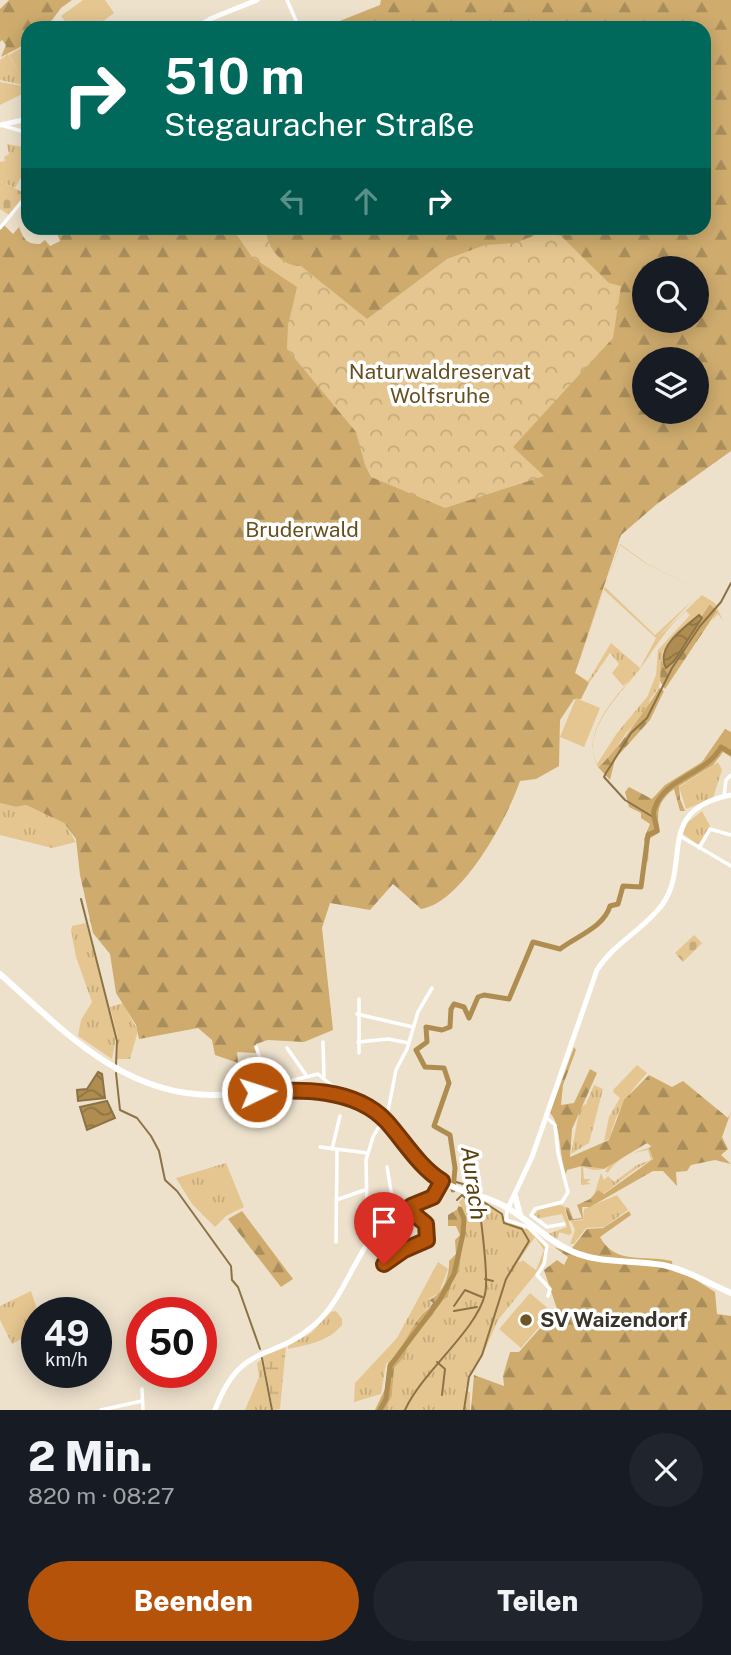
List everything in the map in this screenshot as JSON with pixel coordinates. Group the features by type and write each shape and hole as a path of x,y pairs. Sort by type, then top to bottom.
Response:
{"main road":[{"path":"0,974 73,1041 114,1069 176,1092 225,1095 313,1090 348,1100 381,1117 442,1181 508,1208 554,1241 581,1256 604,1261 665,1266 691,1273 731,1293"},
{"path":"515,1196 521,1217"}],"street":[{"path":"207,21 257,0"},
{"path":"287,0 296,21"},
{"path":"0,125 21,120"},
{"path":"0,125 21,131"},
{"path":"0,228 21,202"},
{"path":"548,1296 550,1289 537,1275 544,1264 547,1245 528,1227 506,1220 508,1208 545,1118 592,980 608,954 651,917 665,901 673,877 678,836 690,815 727,796 726,780 731,775"},
{"path":"699,848 710,829 731,835"},
{"path":"678,836 730,864"},
{"path":"377,1230 370,1220 365,1190 368,1153 381,1117 389,1108 394,1076 413,1027 432,988"},
{"path":"359,999 359,1053"},
{"path":"357,1014 413,1027"},
{"path":"358,1042 388,1039 409,1043"},
{"path":"323,1042 324,1076 336,1089 378,1108 381,1117"},
{"path":"256,1047 270,1086"},
{"path":"286,1048 306,1075"},
{"path":"225,1095 225,1084 246,1088 270,1086 306,1075 324,1076"},
{"path":"336,1242 335,1149 340,1115"},
{"path":"545,1118 555,1125 558,1153 568,1192 562,1202 535,1209 531,1215 547,1227 564,1224"},
{"path":"320,1147 368,1153"},
{"path":"387,1167 395,1214"},
{"path":"215,1410 225,1386 242,1365 313,1326 346,1281 377,1230 395,1214 433,1197 442,1181"},
{"path":"336,1199 365,1190"},
{"path":"384,1264 404,1250 427,1242 426,1224 415,1215 411,1206"},
{"path":"142,1389 143,1410"},
{"path":"105,1409 142,1401"}],"green space":[{"path":"9,0 72,0 61,8 51,21 21,21 21,47 1,57 6,45 2,40 0,42 0,9"},
{"path":"83,0 105,0 114,13 103,21 65,21 61,16"},
{"name":"Bruderwald","path":"381,0 731,0 731,451 657,504 621,535 575,673 589,683 581,699 574,699 560,720 559,766 536,779 520,781 494,837 467,876 452,892 421,909 393,884 370,910 330,903 322,928 333,1030 304,1042 268,1040 256,1044 257,1053 237,1052 238,1063 215,1055 212,1040 198,1028 139,1039 136,1025 116,993 110,954 93,933 80,875 76,839 64,823 26,805 16,807 0,803 0,228 4,225 13,234 19,227 21,235 29,242 40,244 45,240 50,246 60,241 58,235 711,235 711,21 340,21 380,5"},
{"path":"21,48 21,77 9,55"},
{"path":"8,54 21,77 21,84 0,80 0,60"},
{"path":"0,82 21,86 21,94 0,105"},
{"path":"7,144 21,147 21,178 15,188 0,181 0,162 5,161 4,157 9,154"},
{"path":"0,181 21,192 21,200 9,215 0,209"},
{"name":"Naturwaldreservat Wolfsruhe","path":"237,235 267,235 276,255 288,263 301,266 367,319 447,259 485,245 515,243 536,235 561,236 609,283 621,286 613,338 513,447 544,476 445,508 371,477 356,432 287,349 288,325 297,287 252,257"},
{"path":"620,544 646,563 701,591 645,563 620,545 605,587 655,635 693,600 657,638 702,595 715,603 723,621 718,614 712,621 717,610 710,604 702,617 699,615 663,651 659,687 650,700 646,714 627,732 606,763 598,767 594,756 593,752 597,764 617,733 647,697 656,675 658,650 690,615 686,611 672,624 639,670 613,701 598,726 593,750 593,744 595,733 600,721 613,700 629,681 623,686 612,673 619,664 610,653 589,683 574,674","holes":["604,590 656,638 640,668 611,643 588,681 575,673"]},
{"path":"710,604 717,611 665,689 660,681 661,660 667,668"},
{"path":"659,688 664,691 650,720 615,759 610,780 598,767 620,744"},
{"path":"576,698 600,708 584,747 560,737"},
{"path":"725,729 731,732 731,757 723,752 713,765 679,786 685,811 680,811 674,789 664,799 658,813 660,832 649,839 648,864 644,839 650,824 641,818 641,813 629,807 625,792 629,787 652,799 665,785 702,762"},
{"path":"718,762 722,770 713,798 686,809 679,787"},
{"path":"0,803 16,807 26,805 64,823 76,842 52,848 0,835"},
{"path":"702,811 711,828 698,845 682,833 688,822"},
{"path":"86,923 116,1038 112,1059 78,1036 81,1020 92,1002 76,957 71,930 72,926"},
{"path":"694,935 702,943 683,962 675,953"},
{"path":"123,1003 138,1031 130,1059 117,1059 118,1039 110,1007"},
{"path":"574,1047 576,1050 563,1085 561,1105 574,1103 590,1069 597,1073 572,1129 570,1157 609,1140 624,1100 649,1075 672,1087 683,1081 728,1118 731,1112 722,1137 728,1149 721,1155 731,1164 715,1160 691,1165 687,1171 676,1172 677,1186 663,1171 653,1171 590,1207 582,1207 583,1219 569,1221 565,1207 569,1208 573,1219 582,1218 577,1205 590,1199 598,1190 604,1194 653,1159 649,1148 652,1146 647,1143 604,1169 582,1166 567,1170 566,1174 556,1124 550,1113"},
{"path":"637,1065 647,1073 624,1103 610,1139 604,1141 609,1117 620,1098 613,1092 614,1089"},
{"path":"594,1085 603,1089 589,1143 571,1154 580,1107 586,1104"},
{"path":"644,1144 619,1161 608,1173 605,1171 609,1166 605,1168 633,1148"},
{"path":"648,1144 652,1144 652,1160 603,1194 597,1191 594,1195 601,1173 604,1180 608,1176 614,1182 637,1165 651,1160 648,1150 633,1153 651,1147"},
{"path":"226,1163 244,1207 226,1216 215,1227 192,1204 176,1178"},
{"path":"581,1166 603,1169 583,1167 584,1179 591,1179 587,1182 591,1184 581,1185"},
{"path":"617,1195 628,1210 604,1227 586,1228 574,1244 570,1244 575,1230 571,1221 583,1220 584,1209"},
{"path":"476,1197 482,1204 485,1202 502,1213 506,1222 523,1226 522,1230 527,1228 546,1247 542,1266 498,1320 482,1357 470,1373 465,1391 470,1392 470,1410 385,1410 392,1394 394,1368 403,1358 409,1340 433,1315 438,1303 448,1297 451,1280 459,1272 465,1215 459,1202 463,1198 471,1204 468,1206 470,1212","holes":["535,1237 544,1250 536,1270 523,1261 518,1262"]},
{"path":"458,1205 465,1215 459,1272 451,1280 448,1297 438,1303 433,1315 409,1340 405,1356 394,1368 392,1395 385,1410 375,1410 385,1389 388,1363 419,1318 433,1303 429,1300 438,1294 445,1284 449,1261 456,1254 455,1240 460,1235 456,1226 448,1226 448,1215 458,1209"},
{"path":"564,1206 572,1233 569,1235 559,1232 557,1240 548,1234 567,1227 562,1214 536,1219 533,1216 539,1209"},
{"path":"242,1211 293,1279 281,1287 228,1219"},
{"path":"629,1211 631,1215 600,1237 607,1246 622,1255 672,1261 673,1271 693,1278 715,1292 717,1314 731,1316 731,1410 471,1410 474,1375 504,1386 503,1376 510,1352 519,1352 557,1309 544,1270 557,1260 564,1265 568,1257 554,1247 569,1252 587,1229 603,1228"},
{"name":"SV Waizendorf","path":"523,1260 537,1272 520,1292 506,1281"},
{"path":"438,1262 448,1269 439,1293 429,1299 432,1304 419,1317 398,1353 386,1364 381,1394 354,1402 355,1383 397,1338"},
{"path":"31,1291 33,1297 21,1297 21,1339 12,1344 0,1320 0,1306"},
{"name":"SV Waizendorf","path":"530,1293 552,1312 521,1348 499,1329"},
{"path":"336,1311 342,1319 342,1325 337,1331 318,1342 288,1349 288,1346 311,1333 331,1312"},
{"path":"286,1347 280,1409 273,1410 263,1356"},
{"path":"261,1360 271,1410 245,1410 259,1377 257,1363"}],"water":[{"path":"699,615 702,618 674,661 666,668 664,653 668,645"},
{"path":"98,1072 102,1074 105,1098 78,1101 77,1090 87,1089"},
{"path":"107,1101 115,1118 87,1130 80,1107"}],"waterway":[{"path":"653,817 625,800 604,777 631,733 647,718 672,668 700,626 721,602 731,583"},
{"name":"Aurach","path":"453,1190 455,1168 450,1135 434,1126 449,1083 444,1068 425,1067 416,1050 427,1042 426,1027 442,1030 450,1027 454,1004 464,1007 469,1018 478,997 484,995 509,999 533,942 560,949 602,920 610,906 618,904 623,886 641,887 648,835 657,831 654,810 659,799 675,783 705,764 721,747 731,753"},
{"path":"81,899 117,1041 116,1065"},
{"path":"116,1073 120,1110 137,1118 151,1136 159,1151 165,1180 177,1191 231,1266 232,1280 238,1287 260,1349"},
{"path":"453,1181 466,1185 467,1190"},
{"path":"457,1200 462,1195 472,1204"},
{"path":"464,1410 469,1377 482,1355 506,1279 529,1241 522,1229 504,1223 502,1214 479,1199"},
{"path":"405,1410 424,1381 472,1322 485,1294 486,1266 480,1212 473,1205"},
{"name":"Aurach","path":"380,1410 386,1399 390,1366 439,1301 454,1274 463,1234 464,1219 460,1209"},
{"path":"485,1279 493,1281"},
{"path":"454,1306 465,1290 482,1297"},
{"path":"454,1311 477,1307"},
{"path":"262,1358 272,1410"},
{"path":"437,1362 445,1369 442,1395"}],"place":[{"name":"SV Waizendorf","path":"526,1320"}],"route":[{"path":"257,1092 313,1090 341,1097 366,1108 384,1119 442,1181 433,1197 411,1206 415,1215 426,1224 427,1240 404,1250 384,1264"}]}
